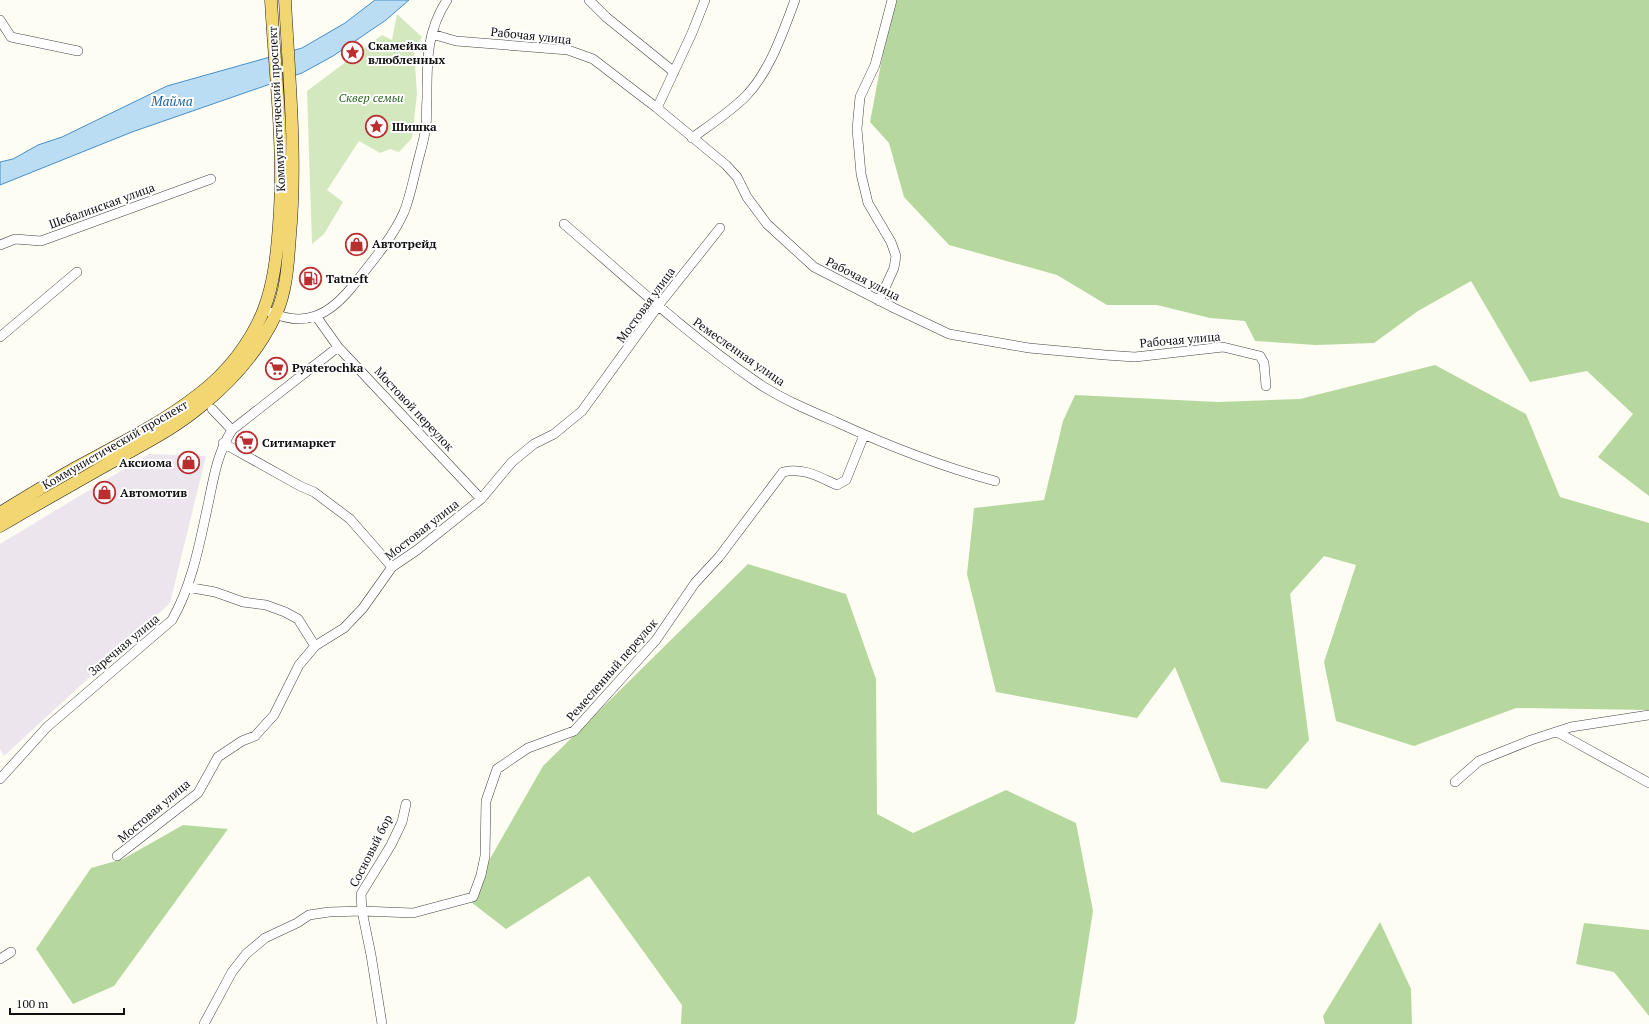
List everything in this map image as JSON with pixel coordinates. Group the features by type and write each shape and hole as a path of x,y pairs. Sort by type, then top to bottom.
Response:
{"main road":[{"name":"Коммунистический проспект","path":"0,526 164,432 199,408 224,386 241,368 258,346 276,314 285,286 292,210 292,96 285,4"},
{"name":"Коммунистический проспект","path":"0,513 153,425 201,393 231,363 245,344 264,309 272,282 278,242 281,197 272,6"}],"street":[{"path":"264,309 290,320 316,316 330,308 350,289 367,268 404,211 426,127 429,42 441,9 447,0"},
{"path":"589,0 606,17 674,72"},
{"path":"657,108 692,33 705,0"},
{"path":"692,138 746,96 767,66 779,42 795,0"},
{"path":"879,301 894,268 896,256 891,242 868,203 861,174 857,129 860,97 875,65 892,0"},
{"path":"0,20 11,37 78,51"},
{"name":"Рабочая улица","path":"432,34 456,41 568,50 593,59 657,108 726,165 737,177 747,197 767,224 814,267 879,301 949,334 1029,348 1135,357 1190,349 1230,348 1260,356 1264,363 1266,386"},
{"name":"Шебалинская улица","path":"0,245 15,240 41,241 211,179"},
{"name":"Ремесленная улица","path":"564,224 692,336 759,384 791,402 864,435 966,473 995,481"},
{"name":"Мостовая улица","path":"117,856 198,793 218,757 242,741 255,736 274,715 299,665 315,646 344,628 363,608 392,567 417,550 481,499 512,462 534,444 554,434 582,411 616,367 658,306 720,228"},
{"path":"0,337 77,272"},
{"name":"Мостовой переулок","path":"316,316 338,347 481,499"},
{"path":"212,408 232,430 338,347"},
{"name":"Заречная улица","path":"0,779 47,727 172,620 182,602 187,587 200,542 215,474 224,443 232,430"},
{"name":"Ремесленный переулок","path":"362,911 413,913 473,896 481,875 485,856 486,801 497,769 528,748 574,731 656,640 695,583 719,557 783,472 794,469 837,485 846,480 864,435"},
{"path":"224,443 300,486 314,492 350,519 392,567"},
{"path":"187,587 215,592 243,602 266,605 284,612 298,619 315,646"},
{"path":"1455,782 1480,762 1530,740 1571,727 1649,715"},
{"path":"1557,732 1649,783"},
{"name":"Сосновый бор","path":"382,1024 362,911 361,894 391,845 402,822 406,804"},
{"path":"204,1024 232,972 246,954 265,938 297,923 309,915 329,912 362,911"},
{"path":"0,959 11,952"}],"shaded area":[{"path":"149,454 206,456 170,603 4,756 0,749 0,544"}],"green space":[{"path":"893,0 1649,0 1649,496 1598,457 1633,414 1587,371 1530,382 1471,281 1418,311 1374,343 1316,345 1255,341 1245,321 1210,318 1157,305 1107,305 1057,275 949,245 904,197 889,143 870,122"},
{"name":"Сквер семьи","path":"397,14 422,37 414,49 417,94 412,138 399,152 390,149 380,153 359,141 327,190 343,202 324,234 312,244 307,91 382,35 392,40"},
{"path":"1435,365 1526,414 1560,497 1649,523 1649,710 1516,708 1414,746 1336,721 1324,662 1356,565 1324,556 1290,594 1309,740 1267,789 1221,782 1175,667 1137,718 996,692 967,574 974,508 1044,500 1063,421 1075,395 1218,402 1300,399"},
{"path":"748,564 846,594 876,679 877,814 913,833 1006,790 1076,823 1093,911 1076,1020 1074,1024 681,1024 682,1005 589,876 506,929 467,899 543,766"},
{"path":"183,825 228,829 114,986 73,1004 36,949 91,868 123,859"},
{"path":"1380,922 1411,989 1412,1024 1325,1024 1323,1016"},
{"path":"1584,923 1649,930 1649,1016 1614,972 1576,964"}],"water":[{"name":"Майма","path":"375,0 409,0 386,20 333,56 302,73 132,132 0,185 0,162 13,159 38,145 62,137 167,86 302,48 345,23"}],"place":[{"name":"Скамейка влюбленных","path":"353,53"},
{"name":"Шишка","path":"377,127"},
{"name":"Автотрейд","path":"357,244"},
{"name":"Tatneft","path":"311,279"},
{"name":"Pyaterochka","path":"277,368"},
{"name":"Ситимаркет","path":"247,443"},
{"name":"Аксиома","path":"188,463"},
{"name":"Автомотив","path":"104,493"}]}
